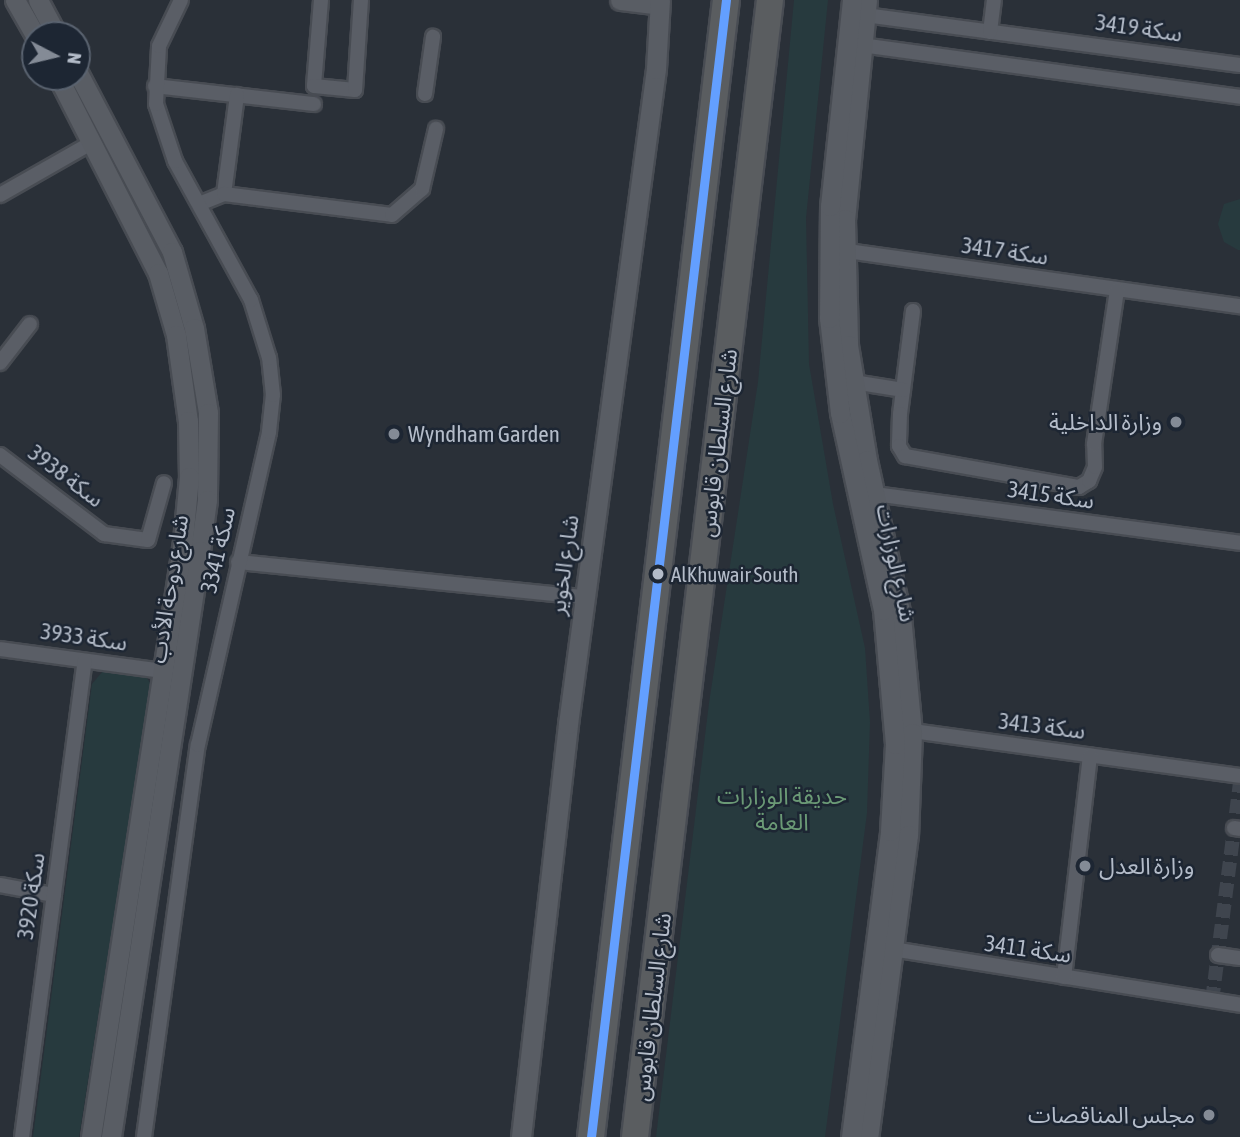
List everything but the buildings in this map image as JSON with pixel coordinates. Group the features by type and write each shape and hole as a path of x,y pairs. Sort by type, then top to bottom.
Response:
{"highway":[{"name":"شارع السلطان قابوس","path":"591,1137 726,0"},
{"name":"شارع السلطان قابوس","path":"635,1137 770,0"}],"street":[{"path":"15,0 27,21"},
{"path":"38,0 49,21"},
{"name":"سكة 3341","path":"144,1137 198,745 269,432 271,383 251,300 162,128 155,86 159,46 181,0"},
{"path":"321,0 314,86 355,90 361,0"},
{"path":"620,0 660,2"},
{"path":"990,32 994,0"},
{"name":"شارع الخوير","path":"521,1137 584,597 656,69 660,2"},
{"name":"سكة 3419","path":"860,4 990,32 1240,65"},
{"name":"شارع الوزارات","path":"844,380 848,345 845,252 862,47 860,4"},
{"name":"شارع الوزارات","path":"852,1137 885,873 894,764 891,666 865,493 828,287 832,175 860,4"},
{"path":"425,94 433,37"},
{"path":"862,47 1240,97"},
{"path":"155,86 314,104"},
{"name":"شارع دوحة الأدب","path":"66,91 158,273 184,381 189,477 90,1137"},
{"name":"شارع دوحة الأدب","path":"87,91 172,252 203,369 209,434 200,551 111,1137"},
{"path":"224,194 237,95"},
{"path":"199,204 224,194 392,215 422,189 436,129"},
{"path":"0,195 93,142"},
{"path":"832,175 833,238 845,252"},
{"name":"سكة 3417","path":"845,252 1240,306"},
{"path":"914,311 903,390 899,446 905,456 1079,487 1089,481 1095,467 1094,444 1117,290"},
{"path":"0,363 30,324"},
{"path":"844,380 903,390"},
{"name":"سكة 3938","path":"0,455 104,534 148,540 164,483"},
{"name":"شارع الوزارات","path":"865,493 901,616 912,733 908,835 868,1137"},
{"name":"سكة 3415","path":"865,493 1240,543"},
{"path":"239,562 584,597"},
{"name":"سكة 3933","path":"0,649 162,671"},
{"name":"سكة 3920","path":"22,1137 85,661"},
{"path":"891,666 900,723 912,733"},
{"name":"سكة 3413","path":"912,733 1240,776"},
{"path":"1064,978 1090,755"},
{"path":"885,873 880,937 892,952"},
{"path":"0,885 54,895"},
{"name":"سكة 3411","path":"892,952 1240,1005"},
{"path":"1218,955 1240,958"}],"green space":[{"name":"حديقة الوزارات العامة","path":"794,0 828,0 806,218 809,364 833,504 865,648 870,722 867,813 825,1137 656,1137 709,703 758,382"},
{"path":"1240,199 1238,250 1224,242 1218,224 1224,204"},
{"path":"103,671 146,677 151,684 79,1137 33,1137 92,684"}],"tunnel":[{"path":"1212,1001 1240,781"}],"transit line":[{"path":"591,1137 726,0"}],"place":[{"name":"وزارة الداخلية","path":"1176,422"},
{"name":"Wyndham Garden","path":"394,434"},
{"name":"AlKhuwair South","path":"658,574"},
{"name":"وزارة العدل","path":"1085,866"},
{"name":"مجلس المناقصات","path":"1209,1115"}]}
